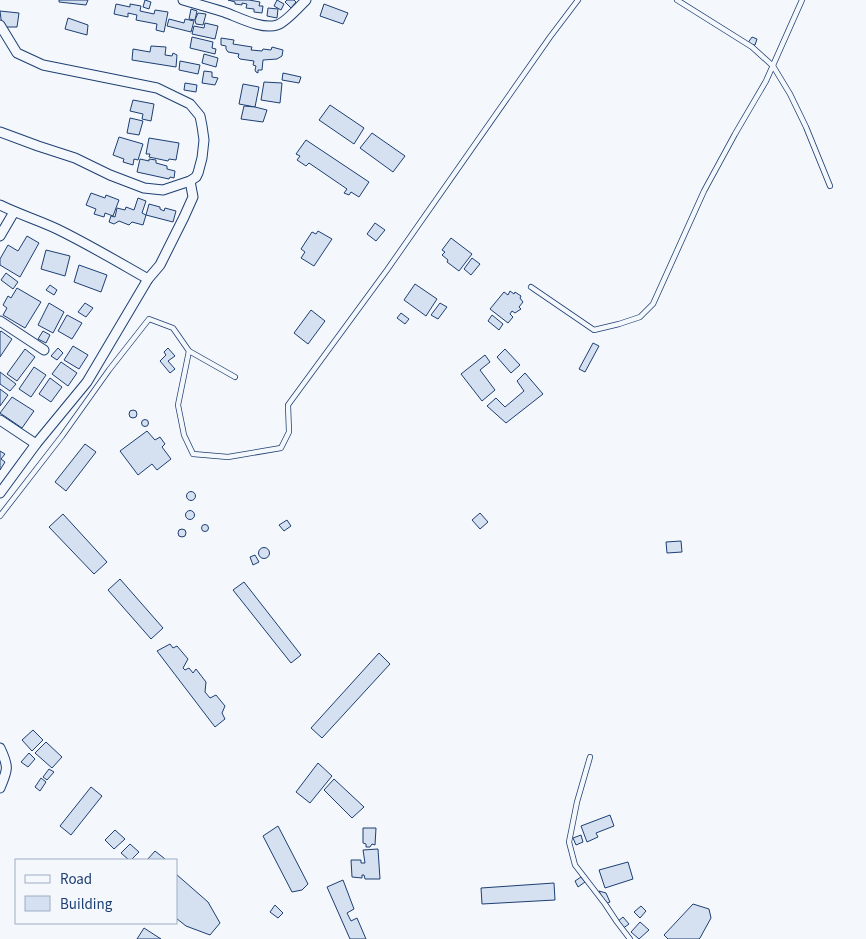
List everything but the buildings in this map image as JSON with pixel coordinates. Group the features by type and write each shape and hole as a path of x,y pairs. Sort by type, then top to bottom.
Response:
{"street":[{"path":"183,0 261,26 277,25 306,0"},
{"path":"0,25 16,53 43,64 156,88 190,104 200,116 204,140 202,158 196,176 163,190 144,188 110,175 75,158 0,132"},
{"path":"0,493 36,444 87,382 148,279 160,265 193,197 190,180"},
{"path":"0,205 56,228 148,279"},
{"path":"0,236 14,212"},
{"path":"0,321 44,350"},
{"path":"0,420 36,444"},
{"path":"0,748 7,762 6,774 0,788"}],"lane":[{"path":"189,350 178,404 184,435 193,454 228,457 281,448 289,432 288,405 387,270 578,0"},
{"path":"676,0 752,47 773,66 790,94 806,127 830,186"},
{"path":"532,287 594,330 640,317 653,304 704,191 766,81 802,0"},
{"path":"0,516 149,319 173,328 189,350 235,377"},
{"path":"590,757 577,802 569,842 575,865 630,939"}]}
